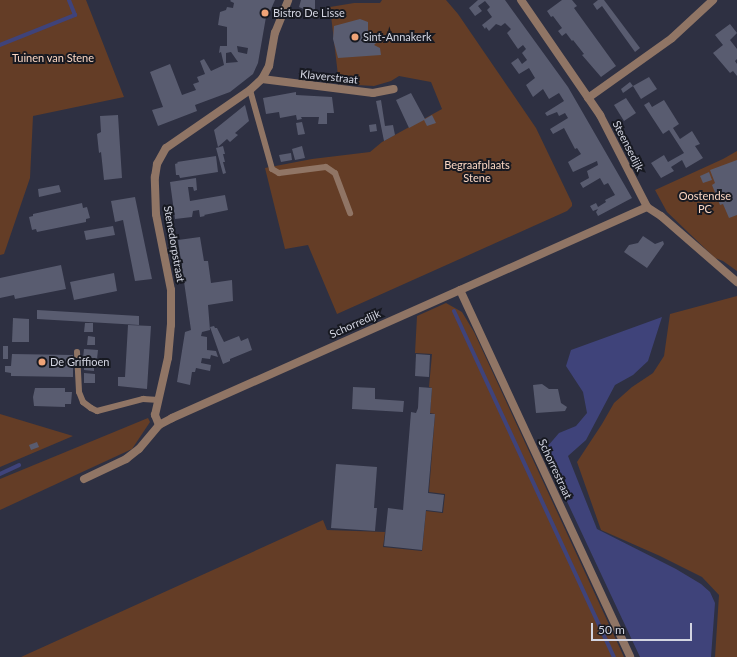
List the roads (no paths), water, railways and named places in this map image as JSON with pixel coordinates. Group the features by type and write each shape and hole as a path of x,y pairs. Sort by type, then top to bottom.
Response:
{"street":[{"name":"Stenedorpstraat","path":"159,425 155,415 168,358 171,325 171,290 156,214 155,177 157,164 166,148 250,90 262,79 270,66 275,33 288,0"},
{"name":"Steensedijk","path":"521,0 600,115 647,207 661,216 737,282"},
{"path":"588,98 672,38 713,0"},
{"name":"Klaverstraat","path":"262,79 373,93 394,89"},
{"name":"Schorredijk","path":"84,479 126,459 139,449 159,425 172,418 647,207"},
{"name":"Schorrestraat","path":"460,290 630,657"}],"lane":[{"path":"250,90 272,169 280,173 326,167 335,173 350,213"},
{"path":"77,352 79,392 83,402 91,408 97,410 144,399 159,400"}],"water":[{"path":"662,317 648,361 633,375 615,385 586,440 568,456 597,529 676,569 701,584 710,592 715,603 711,657 640,657 548,461 547,447 559,433 576,426 587,413 583,392 566,366 571,350"}],"waterway":[{"path":"0,45 75,15 69,0"},
{"path":"454,311 614,657"},
{"path":"0,474 19,465"}],"place":[{"name":"Bistro De Lisse","path":"265,13"},
{"name":"Sint-Annakerk","path":"355,37"},
{"name":"De Griffioen","path":"42,362"}],"park label":[{"name":"Tuinen van Stene","path":"53,58"},
{"name":"Begraafplaats Stene","path":"477,172"},
{"name":"Oostendse PC","path":"705,203"}]}
